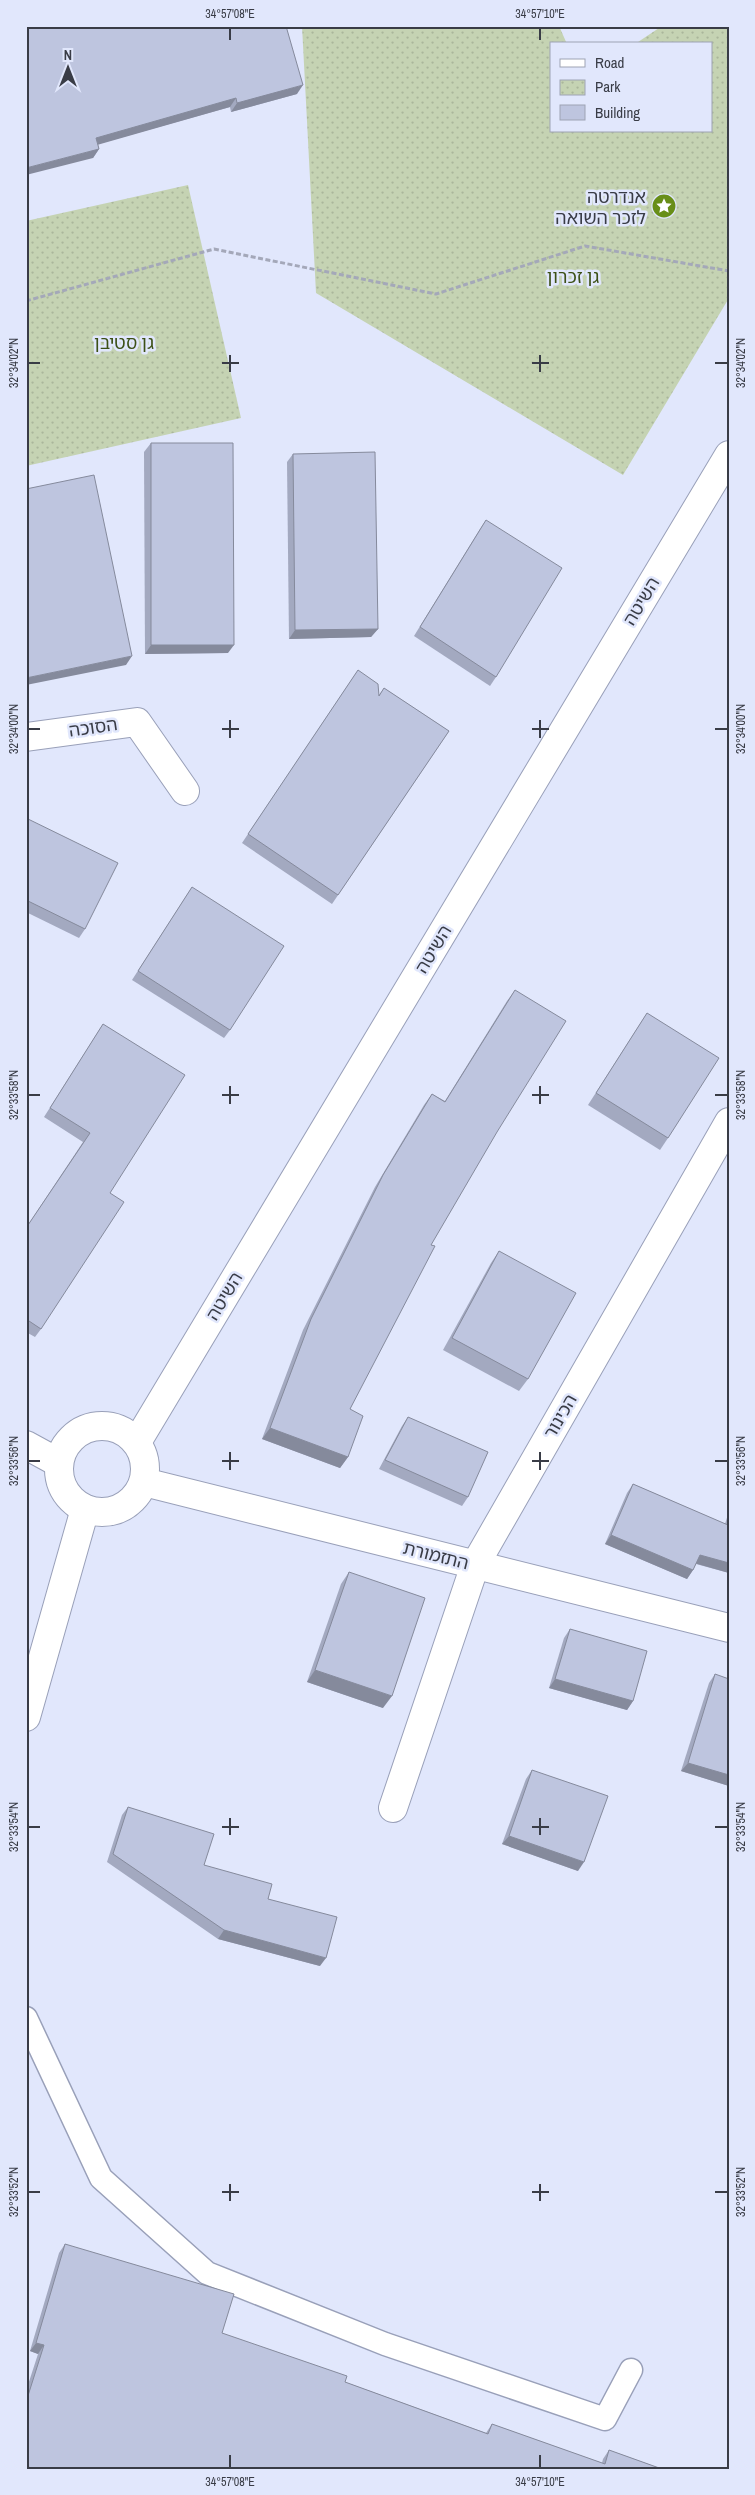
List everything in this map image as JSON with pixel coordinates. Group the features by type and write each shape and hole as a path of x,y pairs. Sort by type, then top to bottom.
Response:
{"street":[{"name":"השיטה","path":"137,1442 729,455"},
{"name":"הסוכה","path":"26,737 137,722 185,791"},
{"name":"הכינור","path":"393,1808 475,1565 729,1122"},
{"path":"98,1426 113,1426 126,1432 137,1442 143,1454 146,1468 144,1482 137,1495 127,1505 114,1511 100,1513 85,1509 73,1502 64,1490 59,1477 59,1462 68,1443 84,1429 98,1426"},
{"path":"26,1445 59,1462"},
{"name":"התזמורת","path":"144,1482 729,1628"},
{"path":"26,1717 85,1509"}],"lane":[{"path":"26,2018 101,2178 207,2273 385,2344 605,2419 631,2370"}],"path":[{"path":"26,301 214,249 436,294 585,246 729,271"}],"green space":[{"name":"גן זכרון","path":"302,26 559,26 566,42 550,42 550,132 712,132 712,42 638,42 662,26 729,26 729,298 623,475 316,293"},
{"name":"גן סטיבן","path":"188,185 241,418 26,466 26,221"}],"building":[{"path":"26,26 286,26 303,85 237,103 236,98 96,138 99,149 26,168"},
{"path":"151,443 233,443 234,645 151,645"},
{"path":"375,452 378,629 295,630 293,454"},
{"path":"94,475 132,656 26,678 26,489"},
{"path":"486,520 562,568 496,677 420,627"},
{"path":"358,670 378,684 379,696 384,688 449,731 338,895 248,834"},
{"path":"26,818 118,863 85,929 26,900"},
{"path":"192,887 284,946 230,1030 138,971"},
{"path":"515,990 566,1021 497,1132 431,1245 435,1246 350,1409 363,1416 348,1457 270,1428 311,1319 383,1175 432,1094 445,1102"},
{"path":"647,1013 719,1058 668,1138 596,1093"},
{"path":"103,1024 185,1075 110,1193 124,1202 41,1329 26,1319 26,1228 90,1133 50,1108"},
{"path":"499,1251 576,1293 528,1379 452,1338"},
{"path":"408,1417 488,1452 468,1497 385,1460"},
{"path":"633,1484 728,1525 729,1523 729,1563 700,1555 693,1570 611,1535"},
{"path":"349,1572 425,1598 392,1696 315,1670"},
{"path":"570,1629 647,1651 633,1701 555,1679"},
{"path":"715,1674 729,1679 729,1775 688,1763"},
{"path":"532,1770 608,1796 584,1862 509,1836"},
{"path":"128,1807 214,1834 204,1865 272,1884 268,1899 337,1917 326,1958 224,1930 113,1854"},
{"path":"65,2244 234,2294 222,2333 347,2376 345,2382 488,2434 492,2424 605,2464 609,2450 662,2469 34,2469 26,2466 26,2402 44,2345 36,2343"}],"place":[{"name":"אנדרטה לזכר השואה","path":"664,206"}]}
